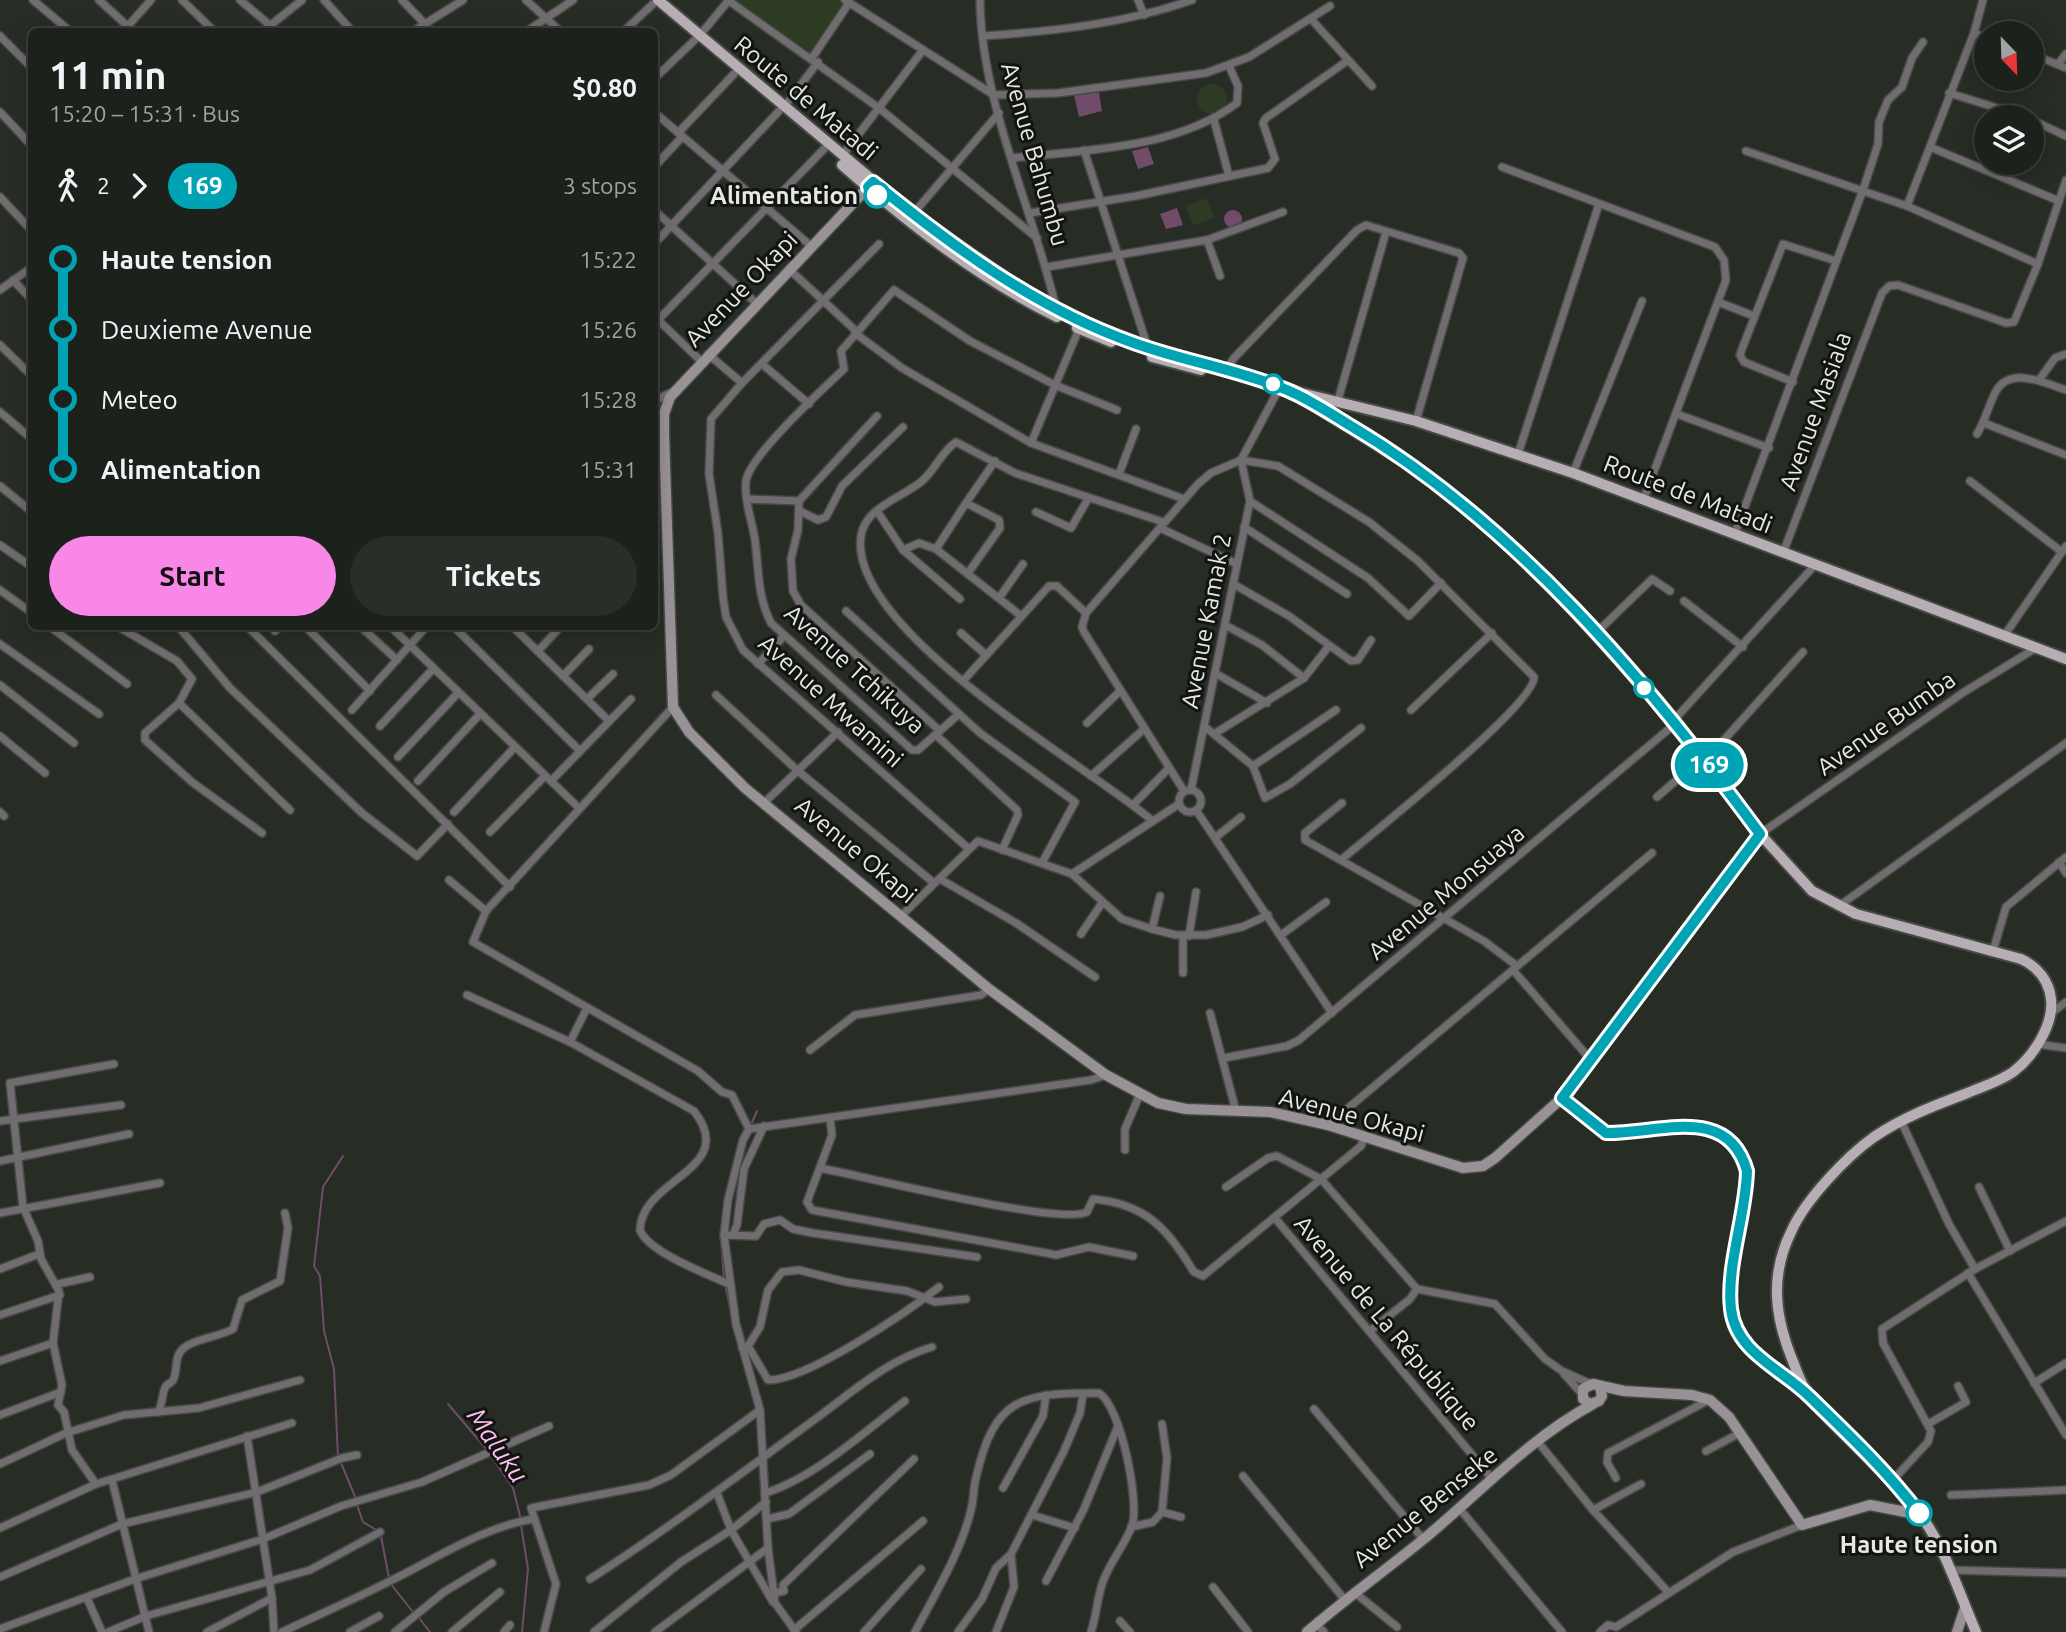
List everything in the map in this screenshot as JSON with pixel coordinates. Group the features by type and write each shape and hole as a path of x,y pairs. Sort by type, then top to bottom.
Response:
{"main road":[{"name":"Route de Matadi","path":"653,1 781,109 824,149 971,261 1079,329 1162,356 1416,421 1518,454 1644,498 1814,566 2062,658"},
{"name":"Route de Matadi","path":"697,37 734,74 748,81"},
{"name":"Route de Matadi","path":"781,109 842,156 871,185 913,214 971,261"},
{"name":"Route de Matadi","path":"1056,313 1149,348 1162,356 1226,370 1281,388"},
{"path":"1281,388 1340,420 1426,475 1484,521 1595,634 1675,722 1760,834 1812,891 1856,914 2021,959 2039,971 2051,996 2050,1014 2038,1044 2015,1070 2004,1077 1901,1121 1872,1138 1835,1174 1793,1228 1784,1247 1776,1282 1779,1326 1808,1395 1893,1480 1921,1515 1976,1632"},
{"path":"1340,420 1350,404"}],"street":[{"path":"33,0 66,28"},
{"path":"99,0 130,28"},
{"path":"132,28 151,0"},
{"path":"182,0 211,28"},
{"path":"189,7 195,0"},
{"path":"240,0 274,28"},
{"path":"266,28 302,0"},
{"path":"324,0 349,28"},
{"path":"402,0 424,23"},
{"path":"417,28 463,0"},
{"path":"526,0 556,28"},
{"path":"532,28 573,0"},
{"path":"658,75 697,37 729,0 879,108 1037,238"},
{"name":"Avenue Bahumbu","path":"980,0 983,36 999,113 1047,267 1056,313"},
{"path":"1138,0 1144,16"},
{"path":"983,36 1066,30 1144,16 1192,0"},
{"path":"1977,21 1983,0"},
{"path":"627,28 653,1"},
{"path":"658,240 725,172 781,109 815,60 847,1 995,95 1058,93 1136,85 1229,66 1330,6"},
{"path":"1311,19 1372,86"},
{"path":"1907,206 1974,33"},
{"path":"0,36 28,64"},
{"path":"1735,533 1769,448 1863,190 1878,144 1877,128 1882,114 1888,100 1902,87 1912,58 1923,42"},
{"path":"842,156 923,50"},
{"path":"2044,59 2062,66 2066,54"},
{"path":"1030,213 1100,202 1271,166 1275,159 1263,123 1266,118 1347,61"},
{"path":"1012,158 1084,150 1166,135 1214,120 1237,103 1238,86 1229,66"},
{"path":"658,162 734,74"},
{"path":"1949,93 1988,105"},
{"path":"0,111 28,142"},
{"path":"913,214 999,113"},
{"path":"658,116 811,246"},
{"path":"1214,120 1229,176"},
{"path":"2044,125 2066,135"},
{"path":"1930,147 2059,201"},
{"path":"658,319 824,149"},
{"path":"1084,150 1149,348"},
{"path":"1746,151 1907,206 2038,264 2066,180"},
{"path":"1502,167 1714,247 1724,260 1726,270 1718,302 1644,498"},
{"name":"Avenue Okapi","path":"871,185 673,392 664,414 673,706 689,732 745,788 989,989 1106,1075 1158,1103 1186,1109 1270,1112 1328,1125 1364,1138 1472,1168 1483,1166 1516,1142 1562,1098"},
{"path":"0,197 28,227"},
{"path":"1518,454 1599,204"},
{"path":"1047,267 1207,240 1283,212"},
{"path":"658,213 757,304"},
{"path":"1226,370 1234,358 1362,226 1386,232 1459,253 1463,258 1416,421"},
{"path":"1338,400 1386,232"},
{"path":"1207,240 1220,276"},
{"name":"Avenue Mwamini","path":"879,244 741,383 710,419 709,474 726,617 743,650 968,848"},
{"path":"1793,382 1741,359 1754,316 1783,244 1836,261"},
{"name":"Avenue Masiala","path":"1783,553 1872,313 1889,286 1898,285 2010,323 2017,317 2038,264"},
{"path":"0,279 3,288 28,270"},
{"path":"790,270 855,332 933,388 1031,443 1184,499"},
{"path":"13,280 28,296"},
{"name":"Avenue Tchikuya","path":"959,714 918,750 912,750 771,623 759,594 755,539 747,499 749,474 771,442 844,369 840,353 855,332 894,290 899,290 970,341 1055,386"},
{"path":"1573,473 1642,301"},
{"path":"1718,302 1754,316"},
{"path":"658,323 741,383"},
{"path":"1031,443 1079,329"},
{"path":"0,345 28,372"},
{"path":"2039,380 2055,358 2066,354"},
{"path":"762,364 809,404"},
{"path":"1977,434 1984,424 1995,393 2003,384 2020,377 2039,380 2066,390"},
{"path":"1055,386 1117,410"},
{"path":"1241,460 1281,388"},
{"path":"658,399 673,392"},
{"path":"0,412 28,436"},
{"path":"1677,414 1769,448"},
{"path":"877,416 799,501 800,512 791,559 794,596 1017,810 1018,816 1002,850"},
{"path":"1984,424 2066,455"},
{"path":"800,512 822,520 842,486 902,427"},
{"path":"1119,474 1136,429"},
{"path":"1153,821 963,681 912,637 868,577 863,565 861,535 865,523 877,511 923,481 954,443 960,442 1015,473 1161,525 1237,564"},
{"path":"1196,810 1200,798 1188,791 1169,768 1082,627 1086,612 1184,499 1212,472 1241,460 1278,466 1370,522 1441,583 1534,677 1534,684 1496,727 1341,860"},
{"name":"Avenue Kamak 2","path":"1179,804 1188,791 1204,726 1250,500 1241,460"},
{"path":"936,549 995,461"},
{"path":"658,469 665,463"},
{"path":"1970,481 2064,549 2004,636"},
{"path":"0,486 28,509"},
{"path":"747,499 799,501"},
{"path":"1036,512 1071,528 1088,499"},
{"path":"1250,500 1368,578 1409,616 1441,583"},
{"path":"966,503 1001,523 968,573"},
{"path":"877,511 903,550 960,599"},
{"path":"1244,527 1347,594"},
{"path":"903,550 919,543 936,549 1020,615"},
{"path":"0,545 28,564"},
{"path":"999,598 1023,564"},
{"name":"Avenue Monsuaya","path":"1224,1058 1293,1044 1332,1013 1675,722 1814,566"},
{"path":"1595,634 1653,579 1670,591"},
{"path":"1234,584 1289,616 1355,662 1371,640"},
{"path":"963,681 1049,586 1057,586 1086,612"},
{"path":"0,590 28,610"},
{"path":"1684,601 1743,647"},
{"path":"846,611 959,714 1075,802 1042,863"},
{"path":"1225,625 1262,645 1304,678"},
{"path":"54,630 127,684"},
{"path":"124,630 177,661 192,679 179,703 145,733 145,740 192,782 262,833"},
{"path":"181,630 230,688 362,813 417,856 448,824"},
{"path":"251,630 510,887"},
{"path":"309,630 370,691"},
{"path":"364,630 397,660"},
{"path":"394,630 578,807"},
{"path":"352,710 423,630"},
{"path":"457,630 580,751"},
{"path":"519,630 609,721"},
{"path":"538,651 557,630"},
{"path":"961,633 986,655"},
{"path":"1412,710 1492,634"},
{"path":"758,664 784,636"},
{"path":"1,646 99,714"},
{"path":"1214,734 1304,678 1329,646"},
{"name":"Avenue Bumba","path":"1760,834 1964,692 2035,648"},
{"path":"2062,658 2066,648"},
{"path":"563,676 589,649"},
{"path":"1657,797 1704,759 1803,652"},
{"path":"380,726 433,669"},
{"path":"1215,673 1267,703"},
{"path":"587,699 613,674"},
{"path":"0,685 74,743"},
{"path":"1087,723 1121,691"},
{"path":"397,758 458,693"},
{"path":"716,695 799,771 937,881 1016,923 1095,977"},
{"path":"490,832 580,751 631,699"},
{"path":"179,703 290,810"},
{"path":"673,706 578,807 486,911 473,942 698,1072 722,1092 732,1095 748,1126 728,1200 729,1283 760,1410 767,1454 768,1548 778,1612"},
{"path":"1253,766 1336,710"},
{"path":"418,781 480,714"},
{"path":"1204,726 1253,766 1265,798 1290,784 1361,727"},
{"path":"1091,776 1144,729"},
{"path":"765,802 838,732"},
{"path":"0,736 44,773"},
{"path":"1839,906 2066,743"},
{"path":"454,812 515,747"},
{"path":"1133,805 1169,768"},
{"path":"1342,803 1304,837 1308,842 1483,941 1515,968 1590,1059"},
{"path":"1072,874 1179,804 1184,810 1196,810"},
{"path":"1196,810 1332,1013"},
{"path":"1216,837 1241,817"},
{"path":"1760,834 1562,1098 1606,1133 1700,1126 1716,1131 1733,1142 1743,1157 1747,1171 1732,1287 1733,1323 1740,1335 1764,1361 1808,1395"},
{"path":"902,915 978,841 1072,874 1122,919 1152,929 1186,936 1242,927 1268,915"},
{"path":"1328,1125 1652,853"},
{"path":"1993,951 2006,907 2066,857"},
{"path":"2059,862 2066,873"},
{"path":"449,880 486,911"},
{"path":"1183,973 1186,936 1196,892"},
{"path":"1152,929 1160,896"},
{"path":"1281,935 1326,902"},
{"path":"1081,934 1102,903"},
{"path":"810,1050 855,1015 981,995 989,989"},
{"path":"467,995 570,1042 694,1111 704,1124 707,1144 704,1151 696,1163 650,1203 640,1230 645,1240 657,1248 729,1283"},
{"path":"2050,1014 2066,1002"},
{"path":"570,1042 587,1008"},
{"path":"1210,1013 1236,1111"},
{"path":"2038,1044 2066,1048"},
{"path":"96,1484 72,1450 66,1433 64,1412 58,1405 62,1385 53,1343 60,1295 58,1284 39,1254 38,1241 23,1207 10,1083 114,1063"},
{"path":"748,1126 830,1118 1078,1082 1106,1075"},
{"path":"1125,1150 1125,1129 1140,1094"},
{"path":"0,1121 121,1105"},
{"path":"830,1118 832,1135 807,1202 812,1210 1056,1255 1089,1247 1133,1256"},
{"path":"1901,1121 1971,1271 2066,1436"},
{"path":"730,1235 751,1148 764,1126"},
{"path":"0,1161 129,1134"},
{"name":"Avenue de La République","path":"1364,1138 1361,1146 1275,1218 1493,1480"},
{"path":"741,1145 751,1148"},
{"path":"1226,1187 1268,1158 1277,1156 1321,1179 1416,1289 1495,1304 1539,1353 1562,1371 1589,1400"},
{"path":"820,1168 968,1200 1040,1212 1081,1215 1087,1212 1093,1199 1129,1204 1145,1213 1168,1234 1198,1276 1210,1272 1275,1218"},
{"path":"0,1213 160,1183"},
{"path":"1979,1188 2010,1251"},
{"path":"158,1412 164,1401 164,1390 174,1378 176,1361 182,1350 187,1345 218,1338 233,1329 242,1300 280,1281 289,1228 285,1213"},
{"path":"730,1235 756,1236 764,1224 780,1220 793,1229 813,1233 977,1256"},
{"path":"1893,1480 1931,1437 1928,1424 1880,1335 1885,1325 1971,1271 2066,1221"},
{"path":"0,1269 39,1254"},
{"path":"745,1347 760,1327 768,1290 782,1272 799,1270 856,1284 907,1291 947,1303 966,1299"},
{"path":"58,1284 90,1277"},
{"path":"745,1347 766,1378 772,1380 797,1373 845,1348 939,1287"},
{"path":"1370,1332 1410,1299 1416,1289"},
{"path":"0,1314 60,1295"},
{"path":"0,1362 53,1343"},
{"path":"590,1579 717,1493 895,1361 932,1348"},
{"path":"2034,1382 2066,1363"},
{"path":"1562,1371 1595,1386 1624,1391 1692,1395 1710,1400 1740,1433 1802,1525"},
{"path":"0,1464 66,1433 124,1415 199,1408 300,1380"},
{"path":"1589,1400 1602,1396 1595,1386"},
{"name":"Avenue Benseke","path":"1307,1632 1571,1416 1589,1400 1595,1386"},
{"path":"1928,1424 1966,1402 1958,1386"},
{"path":"1589,1400 1624,1391"},
{"path":"0,1415 61,1392"},
{"path":"915,1632 964,1530 971,1510 976,1477 995,1420 1027,1398 1099,1393 1106,1397 1119,1426 1135,1510 1131,1527 1102,1582 1091,1632"},
{"path":"958,1632 982,1599 996,1567 1012,1554 1080,1413 1083,1394"},
{"path":"1003,1489 1043,1416 1046,1395"},
{"path":"1616,1478 1607,1462 1608,1453 1710,1400"},
{"path":"594,1632 681,1562 731,1530 766,1497 802,1476 905,1401"},
{"path":"1314,1409 1423,1539"},
{"path":"544,1632 556,1584 543,1536 530,1519 531,1508 625,1492 671,1475 760,1410"},
{"path":"0,1528 96,1484 292,1423"},
{"path":"1131,1527 1153,1522 1162,1512 1167,1458 1162,1424"},
{"path":"0,1629 135,1579 263,1539 341,1506 422,1482 465,1466 549,1426"},
{"path":"1046,1581 1075,1528 1119,1426"},
{"path":"1706,1451 1740,1433"},
{"path":"247,1436 270,1582 274,1632"},
{"path":"1538,1442 1594,1510 1672,1591"},
{"path":"767,1519 789,1514 870,1454"},
{"path":"0,1577 122,1524 257,1492 339,1459 357,1455"},
{"path":"777,1593 789,1577 829,1544 914,1459"},
{"path":"1243,1476 1345,1600"},
{"path":"113,1480 149,1632"},
{"path":"1594,1510 1641,1485"},
{"path":"1951,1495 2066,1490"},
{"path":"717,1493 731,1530 749,1563 778,1612 795,1631 923,1521"},
{"path":"1600,1632 1608,1625 1616,1627 1622,1624 1733,1552 1802,1525 1870,1505 1921,1515"},
{"path":"1459,1508 1562,1632"},
{"path":"1162,1512 1181,1517"},
{"path":"1032,1515 1075,1528"},
{"path":"282,1632 390,1582 454,1546 515,1522 530,1519"},
{"path":"108,1632 146,1616 310,1570 380,1532"},
{"path":"658,1631 768,1548"},
{"path":"996,1632 1014,1587 1012,1554"},
{"path":"395,1632 444,1592 492,1563"},
{"path":"864,1632 921,1569"},
{"path":"1949,1570 2066,1573"},
{"path":"1213,1587 1248,1632"},
{"path":"452,1632 500,1591"},
{"path":"1354,1592 1397,1627"},
{"path":"87,1598 102,1632"},
{"path":"207,1632 272,1598"},
{"path":"1957,1632 1965,1608"},
{"path":"350,1632 379,1616"},
{"path":"1121,1620 1130,1632"},
{"path":"1316,1624 1324,1632"},
{"path":"504,1632 510,1625"}],"green space":[{"path":"735,0 839,0 845,4 812,54"},
{"path":"1212,84 1223,88 1227,99 1223,110 1212,114 1201,110 1197,99 1201,88"},
{"path":"1206,198 1215,218 1193,225 1186,206"}],"shaded area":[{"path":"1099,92 1102,111 1079,117 1074,95"},
{"path":"1148,147 1154,164 1138,169 1132,151"},
{"path":"1177,208 1183,225 1166,229 1160,214"},
{"path":"1229,210 1237,210 1242,219 1240,226 1229,228 1224,223 1224,215"}],"waterway":[{"path":"750,1127 757,1111"},
{"path":"338,1458 334,1369 324,1331 320,1276 314,1266 323,1187 343,1156"},
{"path":"721,1239 724,1279"},
{"path":"725,1284 732,1317"},
{"name":"Maluku","path":"448,1404 488,1451"},
{"name":"Maluku","path":"491,1456 513,1488 521,1520"},
{"path":"341,1463 356,1499"},
{"path":"357,1505 363,1522 378,1531"},
{"name":"Maluku","path":"521,1525 528,1569 522,1632"},
{"path":"381,1536 389,1578"},
{"path":"390,1583 413,1612"},
{"path":"419,1618 430,1632"}],"bus line":[{"name":"169","path":"877,195 868,187 873,182 973,257 1057,310 1083,323 1130,342 1289,390 1390,450 1484,521 1567,603 1674,720 1760,834 1608,1033 1562,1098 1606,1133 1700,1126 1716,1131 1733,1142 1743,1157 1747,1171 1747,1190 1730,1305 1733,1323 1750,1348 1770,1367 1808,1395 1893,1480 1919,1513"}],"place":[{"name":"Alimentation","path":"877,195"},
{"name":"Haute tension","path":"1919,1513"}]}
